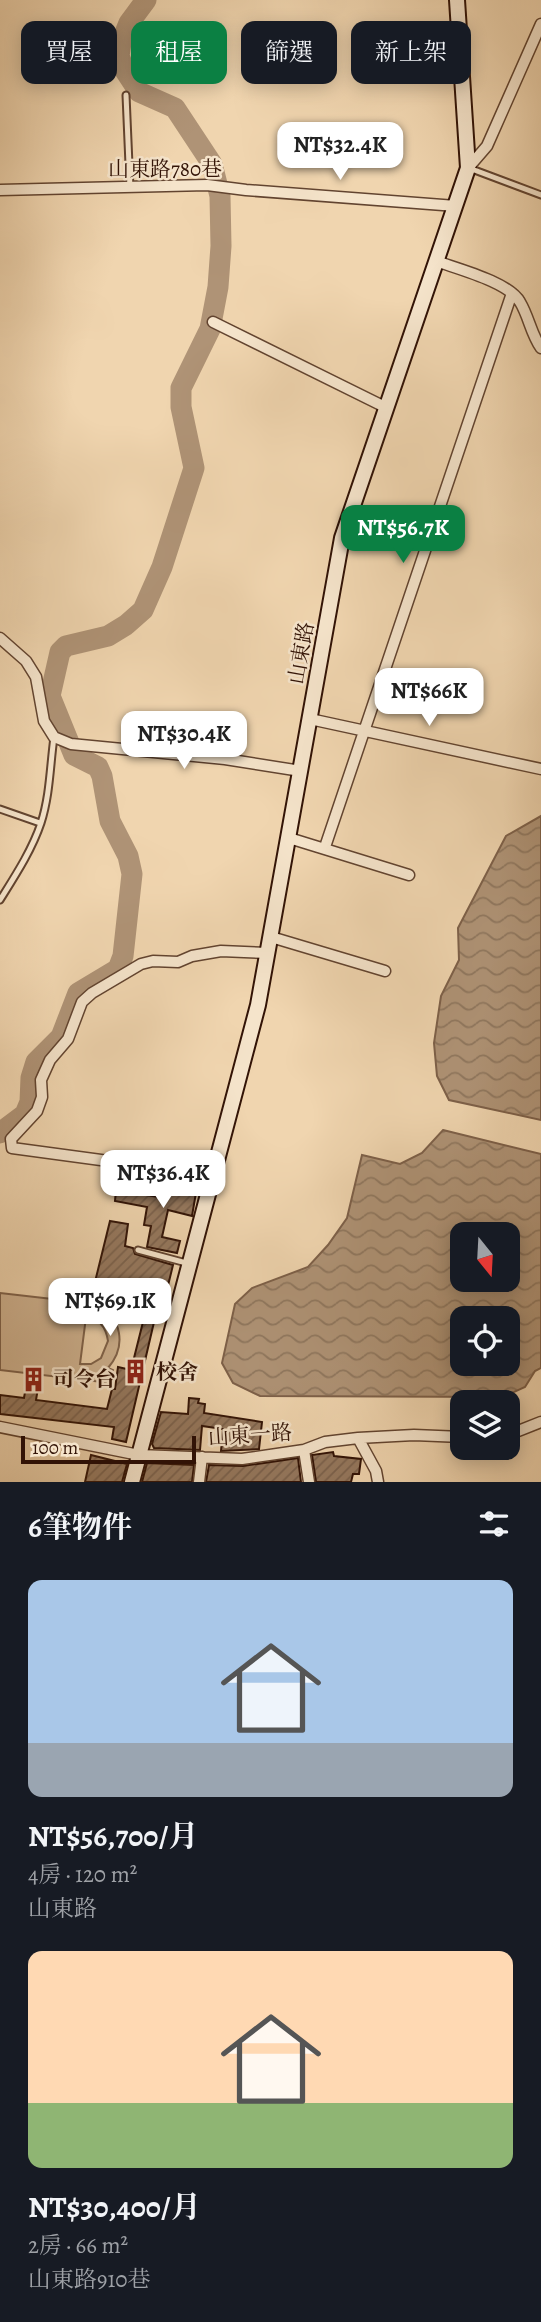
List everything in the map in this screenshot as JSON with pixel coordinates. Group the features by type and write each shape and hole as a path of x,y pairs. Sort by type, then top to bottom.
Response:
{"street":[{"name":"山東路","path":"132,1482 258,1004 342,538 468,168 457,0"},
{"path":"468,168 487,146 541,24"},
{"name":"山東路780巷","path":"0,190 207,185 456,206"},
{"path":"436,261 487,280 512,293 520,300 534,338 541,348"},
{"path":"325,847 512,293"},
{"path":"213,322 387,408"},
{"path":"0,638 26,661 36,677 44,721 63,740 301,771"},
{"path":"310,719 541,769"},
{"path":"289,838 409,875"},
{"path":"271,937 385,971"},
{"path":"212,1175 12,1148 11,1139 37,1111 42,1097 41,1080 50,1060 68,1039 82,1002 92,993 141,964 153,961 178,962 192,956 221,951 268,953"},
{"path":"520,1430 541,1422"},
{"name":"山東一路","path":"0,1427 139,1455 243,1459 304,1450 326,1442 358,1437 450,1436"},
{"path":"358,1437 376,1471 378,1482"},
{"path":"304,1450 309,1482"},
{"path":"199,1482 202,1457"}],"lane":[{"path":"126,95 130,188"},
{"path":"468,168 541,195"},
{"path":"0,900 16,875 40,823 50,779 63,740"},
{"path":"0,809 40,823"},
{"path":"138,1250 190,1264"}],"shaded area":[{"path":"0,1293 96,1304 112,1316 116,1324 119,1342 118,1351 108,1368 113,1370 110,1383 0,1370","holes":["86,1317 101,1324 108,1341 101,1358 91,1364 80,1364"]}],"water":[{"path":"541,816 541,1120 449,1100 437,1076 434,1043 441,996 459,960 458,928 506,836"},
{"path":"443,1130 541,1154 541,1368 535,1371 525,1387 518,1390 450,1390 450,1397 260,1396 233,1383 222,1363 235,1304 252,1288 308,1267 328,1245 347,1218 362,1155 400,1164 422,1153"}],"building":[{"path":"187,1179 198,1181 192,1216 168,1210 162,1237 180,1241 177,1253 147,1247 151,1226 144,1225 147,1207 115,1201 116,1190 165,1198 170,1180 186,1183"},
{"path":"110,1221 128,1224 125,1246 133,1248 135,1254 173,1265 163,1306 158,1305 126,1442 112,1439 114,1427 0,1414 0,1395 24,1398 28,1375 40,1376 36,1400 107,1409 112,1389 115,1389 118,1367 131,1370 143,1322 125,1318 129,1298 93,1290"},
{"path":"189,1398 199,1399 198,1403 205,1404 204,1413 262,1422 259,1449 221,1451 223,1429 202,1426 200,1450 154,1448 152,1444 161,1412 188,1414"},
{"path":"333,1452 334,1456 361,1459 359,1474 353,1474 351,1482 316,1482 312,1455"},
{"path":"91,1455 127,1464 122,1482 85,1482"},
{"path":"298,1458 301,1482 206,1482 209,1465 243,1466"},
{"path":"147,1463 194,1465 192,1482 142,1482"}],"waterway":[{"path":"0,1133 25,1114 30,1102 31,1078 36,1062 61,1037 78,993 118,969 123,956 132,874 128,856 110,821 98,767 74,755 50,696 60,652 66,646 108,636 126,625 143,610 162,567 194,468 181,407 181,388 210,329 218,287 220,196 212,164 175,108 139,92 119,56 129,23 146,0"}],"place":[{"name":"校舍","path":"136,1372"},
{"name":"司令台","path":"33,1379"}]}
